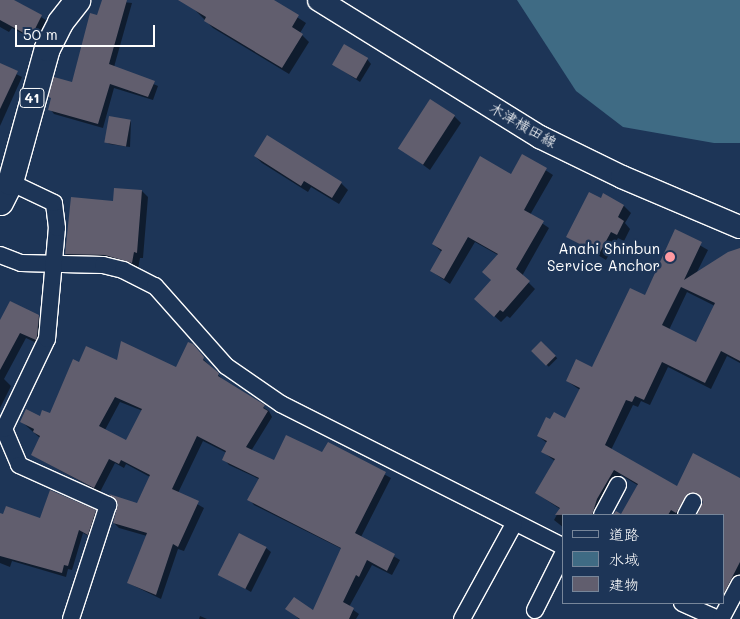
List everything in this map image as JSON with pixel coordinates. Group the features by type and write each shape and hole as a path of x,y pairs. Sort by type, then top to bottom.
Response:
{"main road":[{"name":"41","path":"5,192 48,48 60,22 77,0"},
{"name":"木津横田線","path":"319,0 540,137 622,177 740,227"}],"street":[{"path":"5,192 54,203 57,228 47,339 2,428 20,465 108,505 72,619"},
{"path":"0,255 20,263 104,265 123,270 155,286 226,366 281,404 514,524 562,546"},
{"path":"603,514 618,485"},
{"path":"462,619 514,524"},
{"path":"535,610 562,556"},
{"path":"684,604 720,619 740,584"}],"water":[{"path":"517,0 740,0 740,143 714,143 623,127 576,91"}],"building":[{"path":"0,0 14,0 42,15 31,37 0,20"},
{"path":"102,0 127,0 109,64 155,81 148,97 110,84 98,124 48,110 51,98 48,97 54,77 72,82 90,13 97,15"},
{"path":"178,0 274,0 299,15 292,27 303,34 282,68 204,21 206,17"},
{"path":"344,44 368,58 356,79 332,65"},
{"path":"0,63 18,71 0,109"},
{"path":"430,99 455,115 423,165 398,148"},
{"path":"109,116 131,120 126,146 104,143"},
{"path":"267,135 342,182 332,198 304,181 301,186 254,156"},
{"path":"522,154 547,168 524,210 544,221 516,269 530,281 503,312 500,310 494,317 474,299 491,280 482,272 498,254 468,237 444,279 430,271 442,250 432,244 480,156 511,174"},
{"path":"114,188 142,190 137,253 134,252 132,263 105,255 65,254 71,197 113,201"},
{"path":"589,192 601,198 603,193 624,205 618,217 624,221 617,235 611,232 599,254 566,237"},
{"path":"675,229 702,242 684,280 728,252 740,248 740,361 721,351 705,383 662,362 644,400 635,396 632,402 626,400 605,445 677,486 693,453 740,478 740,562 725,591 725,514 697,514 703,502 697,493 687,494 676,513 671,510 669,514 621,514 638,484 614,470 597,499 592,514 555,515 560,508 535,493 555,459 541,452 547,441 537,436 546,417 550,419 554,412 565,418 580,388 566,381 576,359 592,367 630,288 645,295","holes":["681,287 715,303 696,342 662,325"]},
{"path":"10,301 39,315 37,336 36,340 20,333 0,370 0,320"},
{"path":"121,341 176,367 188,342 193,344 204,357 203,360 219,373 218,376 265,405 263,408 268,411 246,447 274,460 286,435 322,452 328,442 386,472 355,533 395,554 387,571 367,560 359,577 356,575 343,602 354,608 349,619 300,619 285,609 294,597 313,610 341,548 247,500 259,478 222,460 226,451 197,436 172,489 199,501 178,547 173,544 156,595 127,583 147,533 113,523 118,504 109,494 137,503 150,475 121,460 119,464 109,459 94,488 31,455 40,436 33,432 34,429 20,422 26,409 40,416 42,410 50,413 73,359 79,362 86,346 117,360","holes":["115,397 142,409 126,440 99,426"]},
{"path":"541,341 556,356 546,366 531,351"},
{"path":"50,490 96,510 88,535 79,530 68,566 64,565 62,573 0,556 0,513 3,514 6,506 40,518"},
{"path":"239,533 267,547 245,589 218,575"}],"place":[{"name":"Anahi Shinbun Service Anchor","path":"670,257"}]}
